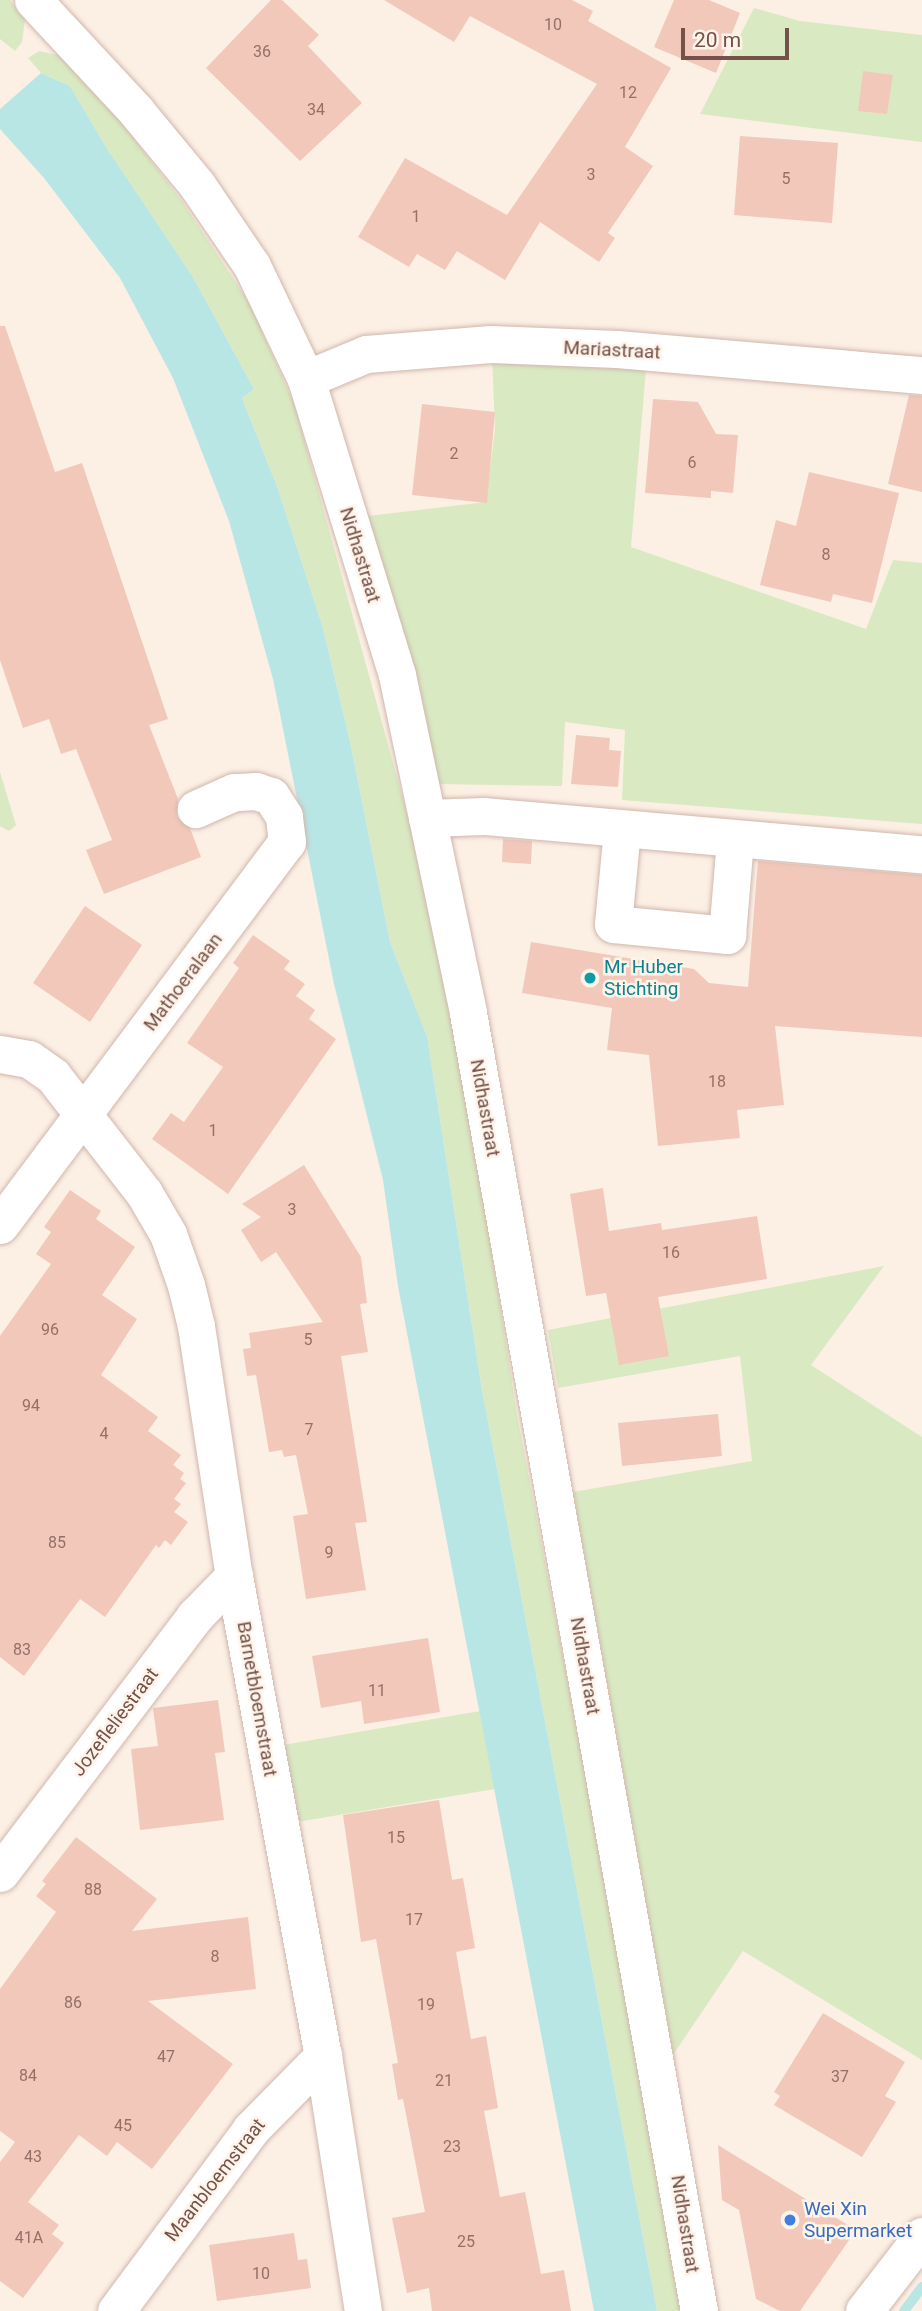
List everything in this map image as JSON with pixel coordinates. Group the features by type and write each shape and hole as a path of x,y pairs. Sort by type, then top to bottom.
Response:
{"street":[{"name":"Nidhastraat","path":"33,0 135,111 197,185 252,266 306,379 397,675 468,1013 699,2311"},
{"name":"Mariastraat","path":"306,379 366,354 491,344 617,349 922,375"},
{"name":"Mathoeralaan","path":"0,1225 287,842 284,817 271,796 256,791 234,792 196,809"},
{"path":"427,818 484,816 922,854"},
{"path":"622,829 613,925 727,935 735,839"},
{"name":"Barnetbloemstraat","path":"0,1054 29,1059 53,1076 84,1114 144,1194 167,1234 186,1285 196,1326 234,1576 323,2056 363,2311"},
{"name":"Jozefleliestraat","path":"0,1873 195,1616 234,1576"},
{"name":"Maanbloemstraat","path":"116,2311 251,2129 323,2056"},
{"path":"864,2311 922,2236"}],"green space":[{"path":"0,0 10,0 25,19 22,42 15,51 0,39"},
{"path":"754,8 800,21 922,35 922,142 700,114"},
{"path":"39,51 62,56 106,103 182,201 250,304 295,406 417,850 473,1128 517,1415 625,1983 682,2311 657,2311 482,1390 427,1036 390,942 351,746 323,628 278,489 242,398 254,389 193,277 106,147 70,86 41,73 28,58"},
{"path":"492,356 646,369 631,547 866,629 893,560 922,563 922,824 622,800 625,730 565,722 562,786 437,784 414,676 368,516 486,502 495,429"},
{"path":"0,772 16,825 9,831 0,826"},
{"path":"884,1266 811,1365 922,1437 922,2060 743,1951 673,2055 573,1492 752,1461 740,1356 558,1388 548,1330"},
{"path":"480,1711 495,1789 297,1822 283,1745"}],"water":[{"path":"41,73 70,86 106,147 193,277 254,389 242,398 278,489 323,628 351,746 390,942 427,1036 482,1390 657,2311 594,2311 398,1286 383,1180 334,984 273,679 229,521 173,378 120,278 44,178 0,129 0,109"}],"building":[{"path":"271,0 282,0 319,35 308,46 362,103 300,161 206,68"},
{"path":"384,0 572,0 593,11 588,21 671,68 625,147 653,166 608,233 615,238 599,262 540,222 505,280 457,251 445,270 417,254 409,267 358,237 405,158 507,215 597,84 470,16 454,42"},
{"path":"674,0 709,0 740,13 716,73 654,47"},
{"path":"863,71 893,75 887,114 858,111"},
{"path":"740,136 838,143 832,223 734,215"},
{"path":"0,326 5,326 55,472 82,463 168,719 149,725 178,799 177,817 190,828 201,857 104,894 86,850 112,840 76,749 61,754 49,719 23,728 0,660"},
{"path":"909,395 922,396 922,492 888,484"},
{"path":"653,399 698,402 716,434 738,435 733,493 711,491 711,498 645,493"},
{"path":"422,404 495,412 487,503 412,495"},
{"path":"809,472 899,493 872,603 833,594 831,602 760,585 776,520 796,526"},
{"path":"576,735 610,738 609,750 621,751 618,787 571,784"},
{"path":"503,839 532,841 531,864 502,862"},
{"path":"758,861 922,875 922,1037 775,1026 784,1105 737,1110 740,1138 658,1146 649,1055 607,1050 612,1008 522,993 531,942 694,969 709,983 748,987"},
{"path":"85,906 142,945 90,1022 33,983"},
{"path":"253,935 290,961 284,969 305,984 296,996 315,1010 309,1019 336,1039 228,1194 152,1139 171,1113 184,1122 223,1067 187,1043 239,968 233,963"},
{"path":"304,1165 361,1257 367,1303 360,1304 368,1352 341,1356 367,1522 355,1523 366,1590 306,1599 293,1516 308,1514 296,1455 284,1457 282,1450 269,1452 256,1375 247,1376 243,1349 251,1348 249,1333 323,1322 276,1252 261,1262 241,1230 261,1217 242,1204"},
{"path":"603,1188 609,1231 661,1223 662,1230 757,1216 767,1279 658,1297 669,1356 619,1365 606,1293 586,1296 570,1194"},
{"path":"70,1190 101,1211 96,1219 135,1247 102,1295 137,1319 101,1375 158,1417 148,1431 181,1455 173,1465 184,1473 180,1479 186,1483 174,1499 181,1504 174,1512 188,1522 171,1545 165,1540 159,1548 156,1545 105,1617 80,1599 24,1676 0,1657 0,1336 51,1264 36,1254 51,1232 44,1227"},
{"path":"718,1414 722,1456 622,1466 618,1423"},
{"path":"428,1638 440,1712 364,1724 361,1701 321,1708 312,1656"},
{"path":"218,1700 225,1752 215,1753 224,1820 140,1830 131,1749 158,1746 153,1708"},
{"path":"439,1800 452,1880 463,1878 475,1948 456,1952 471,2039 486,2036 498,2108 484,2111 500,2197 525,2192 541,2274 564,2270 571,2311 432,2311 429,2288 407,2293 392,2218 425,2212 403,2099 398,2100 392,2064 398,2063 376,1939 361,1942 343,1815"},
{"path":"76,1837 157,1899 132,1931 248,1917 256,1989 148,2001 233,2064 152,2169 117,2142 107,2156 79,2135 28,2202 59,2225 52,2234 64,2243 23,2298 0,2281 0,2162 15,2142 0,2131 0,1989 56,1912 36,1896 46,1884 42,1881"},
{"path":"823,2013 905,2062 885,2096 896,2102 862,2157 774,2105 780,2096 774,2092"},
{"name":"Wei Xin Supermarket","path":"718,2145 856,2230 800,2311 780,2311 756,2299 739,2210 722,2200"},
{"path":"294,2233 298,2260 307,2259 311,2288 217,2301 209,2245"}],"waterway":[{"path":"904,2311 922,2287"}],"place":[{"name":"Mr Huber Stichting","path":"590,978"},
{"name":"Wei Xin Supermarket","path":"790,2220"}]}
